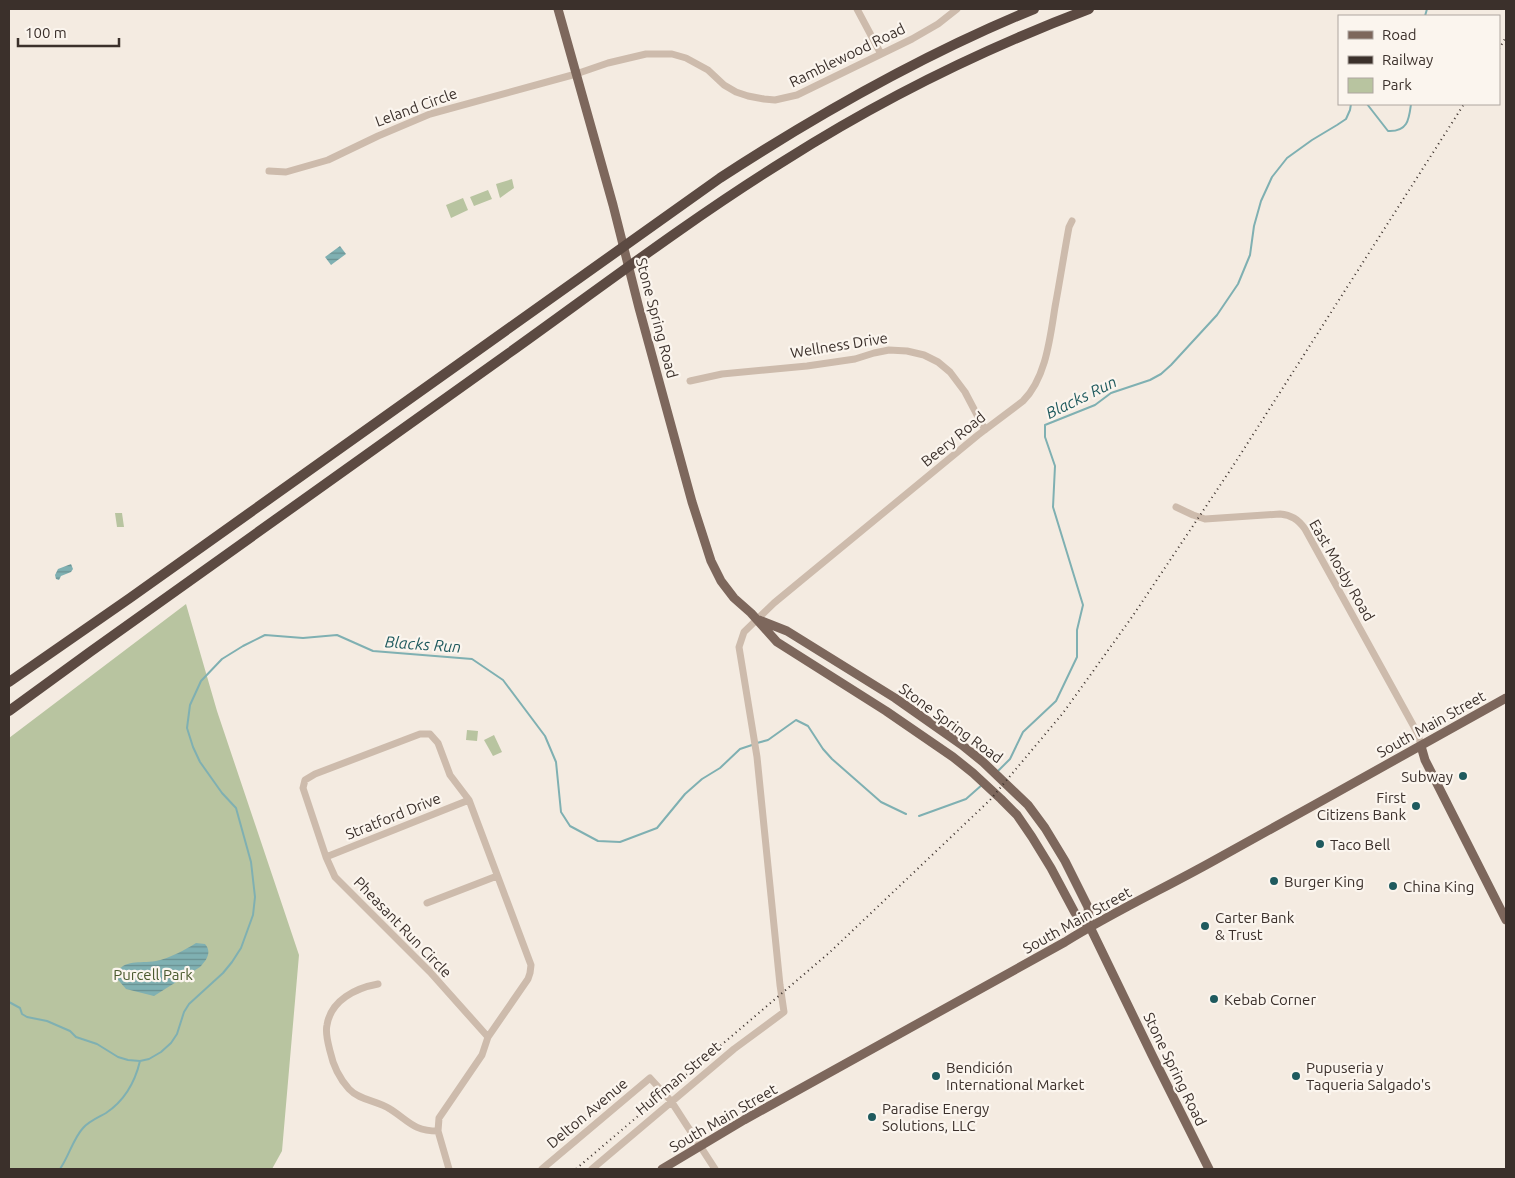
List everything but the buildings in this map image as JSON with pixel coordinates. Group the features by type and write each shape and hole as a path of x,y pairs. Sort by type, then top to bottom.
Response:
{"highway":[{"path":"9,682 720,178 818,116 871,87 936,53 1034,9"},
{"path":"9,711 652,251 760,176 825,136 910,89 1021,36 1089,9"}],"main road":[{"name":"Stone Spring Road","path":"558,9 613,205 692,502 711,561 725,587 777,642 886,711 974,773 1016,815 1051,868 1075,913 1090,926"},
{"name":"Stone Spring Road","path":"757,620 787,630 895,698 962,745 1012,788 1028,805 1065,861 1088,907 1090,926 1209,1169"},
{"name":"South Main Street","path":"662,1169 744,1120 1065,942 1090,926 1132,905 1506,698"},
{"path":"1421,746 1425,760 1506,920"}],"street":[{"path":"857,9 881,54"},
{"name":"Ramblewood Road","path":"576,74 608,63 646,54 672,54 695,62 736,92 764,100 775,100 797,96 932,28 957,9"},
{"name":"Leland Circle","path":"270,171 286,172 328,160 430,114 576,74"},
{"name":"Beery Road","path":"757,620 808,575 1026,398 1039,376 1048,344 1069,227 1072,221"},
{"name":"Wellness Drive","path":"690,381 722,374 807,366 855,359 889,350 907,351 924,355 938,362 950,372 965,392 985,430"},
{"name":"East Mosby Road","path":"1176,507 1209,520 1280,514 1288,515 1298,521 1305,529 1418,734 1421,746"},
{"name":"Huffman Street","path":"592,1169 734,1049 784,1012 757,757 739,647 744,632 757,620"},
{"name":"Pheasant Run Circle","path":"420,734 430,734 438,743 450,775 469,800 531,965 527,981 488,1037 430,972 335,877 303,788 305,780 315,774 420,734"},
{"name":"Stratford Drive","path":"326,856 469,800"},
{"path":"427,903 497,876"},
{"path":"378,984 349,994 338,1003 331,1014 327,1024 327,1034 335,1067 343,1082 354,1093 387,1107 418,1128 425,1131 438,1130"},
{"path":"449,1169 438,1130 440,1114 482,1055 488,1037"},
{"name":"Delton Avenue","path":"542,1169 650,1078 671,1101"},
{"path":"671,1101 715,1169"}],"green space":[{"path":"512,179 514,188 500,198 496,184"},
{"path":"488,190 492,199 474,206 470,197"},
{"path":"463,198 468,210 451,218 446,205"},
{"path":"115,513 122,513 124,527 117,527"},
{"name":"Purcell Park","path":"186,604 217,711 299,955 282,1151 272,1169 9,1169 9,738"},
{"path":"467,730 478,731 477,741 466,740"},
{"path":"494,735 502,752 493,756 484,740"}],"water":[{"path":"340,246 346,254 331,265 325,257"},
{"path":"71,564 73,569 71,572 61,576 59,580 56,579 55,575 58,569"},
{"path":"196,943 205,944 207,947 208,956 205,962 154,996 126,989 114,975 123,966 128,964 161,960 177,954"}],"waterway":[{"name":"Blacks Run","path":"1425,15 1427,9"},
{"name":"Blacks Run","path":"998,771 1010,759 1023,732 1056,701 1077,657 1077,630 1083,605 1053,507 1055,466 1045,437 1045,425 1095,405 1111,393 1150,380 1161,374 1171,365 1217,315 1238,284 1250,255 1254,226 1261,201 1272,177 1287,158 1346,119 1351,105"},
{"name":"Blacks Run","path":"1368,105 1388,131 1395,131 1404,127 1411,105"},
{"name":"Blacks Run","path":"60,1169 76,1137 83,1128 106,1113 123,1097 132,1084 140,1061 149,1059 171,1043 177,1034 184,1012 189,1004 223,973 241,948 253,915 255,897 251,862 236,808 222,793 200,762 187,728 190,705 201,681 222,659 243,646 265,635 303,638 337,635 373,651 472,659 503,680 545,736 556,762 561,812 570,826 598,841 620,842 657,828 685,794 702,779 720,768 740,749 752,745"},
{"name":"Blacks Run","path":"757,743 768,740 796,720 808,726 832,759 881,802 906,814"},
{"name":"Blacks Run","path":"919,816 966,799 983,784"},
{"path":"9,1002 20,1008 22,1014 27,1017 47,1021 70,1031 76,1037 97,1044 118,1057 140,1061"}],"railway":[{"path":"1500,47 1506,37"},
{"path":"576,1169 829,953 990,800 1063,713 1132,617 1233,466 1463,105"}],"place":[{"name":"Subway","path":"1463,776"},
{"name":"First Citizens Bank","path":"1416,806"},
{"name":"Taco Bell","path":"1320,844"},
{"name":"Burger King","path":"1274,881"},
{"name":"China King","path":"1393,886"},
{"name":"Carter Bank & Trust","path":"1205,926"},
{"name":"Kebab Corner","path":"1214,999"},
{"name":"Bendición International Market","path":"936,1076"},
{"name":"Pupuseria y Taqueria Salgado's","path":"1296,1076"},
{"name":"Paradise Energy Solutions, LLC","path":"872,1117"}]}
